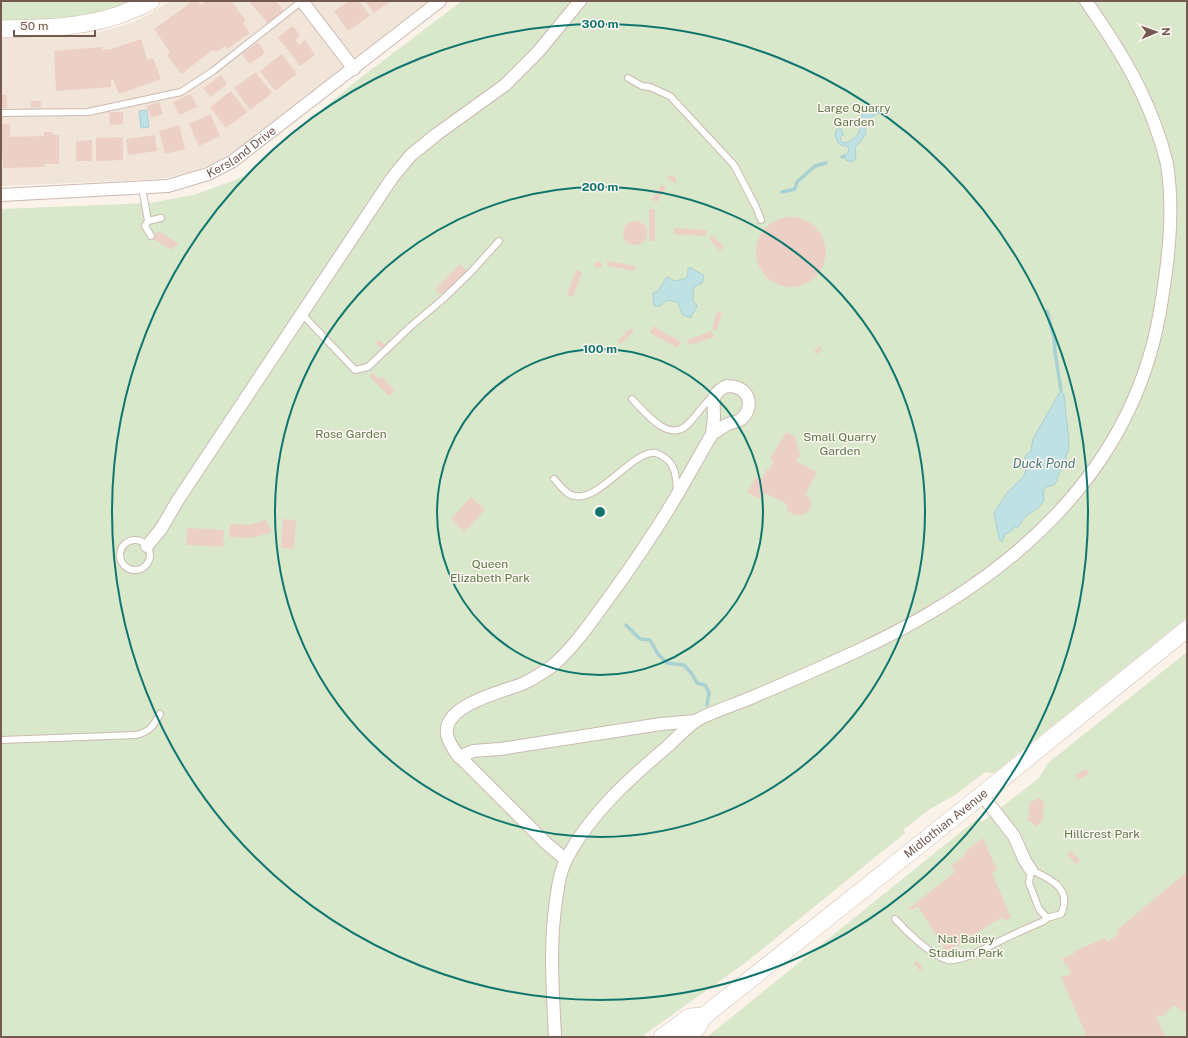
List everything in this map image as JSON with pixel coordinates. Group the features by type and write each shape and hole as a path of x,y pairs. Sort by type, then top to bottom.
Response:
{"street":[{"path":"1,29 56,28 89,24 123,14 151,1"},
{"path":"302,1 354,69"},
{"name":"Kersland Drive","path":"1,195 168,186 208,174 233,161 354,69 440,1"},
{"path":"569,15 570,1"},
{"path":"147,546 161,529 178,500 392,178 411,155 437,134 505,85 538,52 580,1"},
{"path":"459,757 473,751 500,749 661,724 696,721 789,682 903,628 952,600 992,572 1028,543 1082,487 1116,437 1140,388 1149,362 1160,312 1169,246 1170,202 1166,161 1150,111 1137,81 1086,1"},
{"path":"566,860 546,843 459,757 449,742 446,733 449,724 455,713 470,704 538,676 562,657 588,626 625,576 653,534 712,434 714,419 712,404 716,392 726,386 738,387 747,396 749,408 743,418 724,426 712,434"},
{"name":"Midlothian Avenue","path":"685,1037 697,1028 704,1016 982,795 1187,629"},
{"path":"555,1037 551,955 553,922 560,874 566,860 585,829 624,785 696,721"},
{"path":"982,795 1014,836 1025,861 1031,870"},
{"name":"Midlothian Avenue","path":"662,1037 690,1017 704,1016"}],"lane":[{"path":"1,113 88,112 181,92 213,71 302,1"},
{"path":"628,78 642,86 650,87 670,96 734,165 756,207 761,220"},
{"path":"142,188 148,221 145,226 151,236"},
{"path":"148,221 161,218"},
{"path":"302,314 355,370 368,367 410,327 443,299 500,241"},
{"path":"632,399 659,426 666,429 676,430 686,427 704,403 716,392"},
{"path":"554,479 566,492 574,496 582,496 592,492 641,457 651,453 660,454 668,460 676,475 677,493"},
{"path":"137,540 143,542 147,546 150,551 150,557 145,567 134,570 124,565 120,554 122,548 126,544 137,540"},
{"path":"1,740 136,736 151,729 155,725 160,714"},
{"path":"895,919 911,935 937,956 948,960 954,960 981,951 1044,921 1047,918 1061,914 1063,909 1063,897 1058,886 1053,881 1031,870 1029,883 1039,909 1047,918"}],"shaded area":[{"path":"170,1 428,1 238,149 214,163 191,172 161,179 1,186 1,37 65,37 90,35 131,23 150,14"}],"green space":[{"path":"1,1 135,1 105,13 55,20 1,20"},
{"name":"Queen Elizabeth Park","path":"462,1 1187,1 1187,617 994,773 985,772 955,795 930,809 903,830 905,833 745,963 641,1037 1,1037 1,209 150,203 193,195 233,181 245,175 355,82"},
{"path":"1187,652 1187,1037 707,1037 978,818 982,822 1038,779 1048,763"}],"water":[{"path":"147,110 149,127 141,128 139,111"},
{"path":"865,110 879,113 865,121 866,133 855,148 856,159 852,162 846,160 844,156 848,153 849,149 846,145 843,146 838,143 835,134 837,129 841,129 843,135 840,137 843,143 853,140 860,129 860,125 856,122 856,120 861,119 861,116 863,115 862,113"},
{"path":"688,268 691,268 704,277 702,283 694,287 693,301 697,306 691,317 682,314 678,302 667,300 660,306 654,306 653,293 658,291 667,277 675,281 684,279 688,275"},
{"name":"Duck Pond","path":"1061,390 1064,396 1069,441 1066,460 1058,475 1057,481 1054,485 1046,487 1043,491 1044,501 1038,508 1027,515 1018,527 1014,527 1012,531 1005,534 1002,542 999,539 994,513 1006,494 1024,476 1026,470 1025,456 1031,451 1033,439"}],"building":[{"path":"193,1 197,1 201,5 207,1 231,1 246,21 243,23 250,33 227,49 225,46 216,52 213,50 181,74 167,55 170,52 154,29"},
{"path":"249,1 276,1 284,11 268,24"},
{"path":"349,1 359,1 370,16 348,31 334,11"},
{"path":"365,1 391,1 374,13"},
{"path":"293,26 300,35 295,40 299,45 305,40 315,55 300,66 278,37"},
{"path":"141,39 147,60 153,58 161,79 119,94 113,79 111,81 111,87 56,91 54,51 102,47 103,50 111,49"},
{"path":"258,42 265,53 250,64 242,54"},
{"path":"282,54 297,74 275,91 260,71"},
{"path":"256,72 272,93 250,110 234,88"},
{"path":"221,75 227,84 210,97 204,88"},
{"path":"231,91 247,112 226,128 210,107"},
{"path":"191,94 197,107 179,115 173,102"},
{"path":"1,95 7,95 7,108 1,108"},
{"path":"30,101 41,101 41,107 31,108"},
{"path":"159,102 163,114 151,118 147,106"},
{"path":"109,112 123,112 123,124 110,125"},
{"path":"210,114 220,136 199,146 189,124"},
{"path":"1,124 10,124 10,137 44,136 44,132 53,132 53,135 59,135 59,164 45,164 45,167 3,168 3,154 1,154"},
{"path":"179,125 185,149 165,154 159,131"},
{"path":"155,135 157,151 128,155 126,139"},
{"path":"123,137 123,160 96,161 96,138"},
{"path":"92,140 92,161 76,161 76,141"},
{"path":"672,175 676,178 676,184 666,177"},
{"path":"662,184 666,187 657,202 652,200"},
{"path":"649,209 655,209 655,241 649,241"},
{"path":"784,217 798,217 811,223 820,232 824,238 826,252 824,266 816,277 805,285 798,287 784,287 777,285 766,277 758,266 756,259 756,245 758,238 766,227 777,219"},
{"path":"635,221 643,225 647,233 643,241 635,245 627,241 623,233 627,225"},
{"path":"674,228 707,230 706,236 674,234"},
{"path":"158,231 178,243 176,247 174,246 172,250 153,239"},
{"path":"712,235 724,247 720,251 709,239"},
{"path":"600,261 603,266 596,268 594,264"},
{"path":"608,261 635,266 634,271 607,266"},
{"path":"460,264 467,271 442,295 435,289"},
{"path":"576,270 582,272 573,297 567,295"},
{"path":"717,311 722,313 717,330 712,329"},
{"path":"653,326 681,342 677,348 650,333"},
{"path":"631,328 634,331 621,344 618,340"},
{"path":"712,331 714,337 689,345 687,340"},
{"path":"378,340 387,346 384,349 376,344"},
{"path":"820,346 822,350 817,354 814,351"},
{"path":"373,373 378,379 381,376 395,391 389,396 369,376"},
{"path":"786,432 795,437 800,455 796,461 817,472 805,495 809,497 812,506 807,513 797,514 796,516 788,511 787,504 765,493 762,500 747,492 756,477 761,480 766,470 768,471 774,461 770,459"},
{"path":"471,497 485,510 464,532 451,519"},
{"path":"283,519 296,520 294,549 281,548"},
{"path":"266,520 272,532 251,538 229,537 230,524 249,525"},
{"path":"187,528 224,530 223,547 186,545"},
{"path":"1086,769 1089,774 1078,780 1075,775"},
{"path":"1039,797 1044,803 1042,822 1035,827 1032,822 1028,821 1030,801 1034,801"},
{"path":"983,838 997,870 992,873 1011,918 1004,921 1002,917 947,952 918,907 906,911 955,872 951,866 965,855 964,853"},
{"path":"1071,851 1080,860 1077,864 1067,855"},
{"path":"1187,872 1187,1010 1183,1012 1175,1005 1161,1017 1159,1015 1156,1016 1165,1037 1087,1037 1061,977 1071,974 1067,964 1065,965 1062,959 1074,954 1073,952 1105,938 1108,942 1119,933 1117,930"},
{"path":"917,961 923,968 920,971 914,963"}],"waterway":[{"path":"782,192 795,189 797,182 815,166 826,163"},
{"path":"1047,311 1054,338 1061,390"},
{"path":"626,625 640,639 650,640 658,654 667,663 684,665 692,674 697,683 705,685 709,693 707,705"}],"park label":[{"name":"Large Quarry Garden","path":"854,115"},
{"name":"Rose Garden","path":"351,434"},
{"name":"Small Quarry Garden","path":"840,444"},
{"name":"Hillcrest Park","path":"1102,834"},
{"name":"Nat Bailey Stadium Park","path":"966,946"}]}
